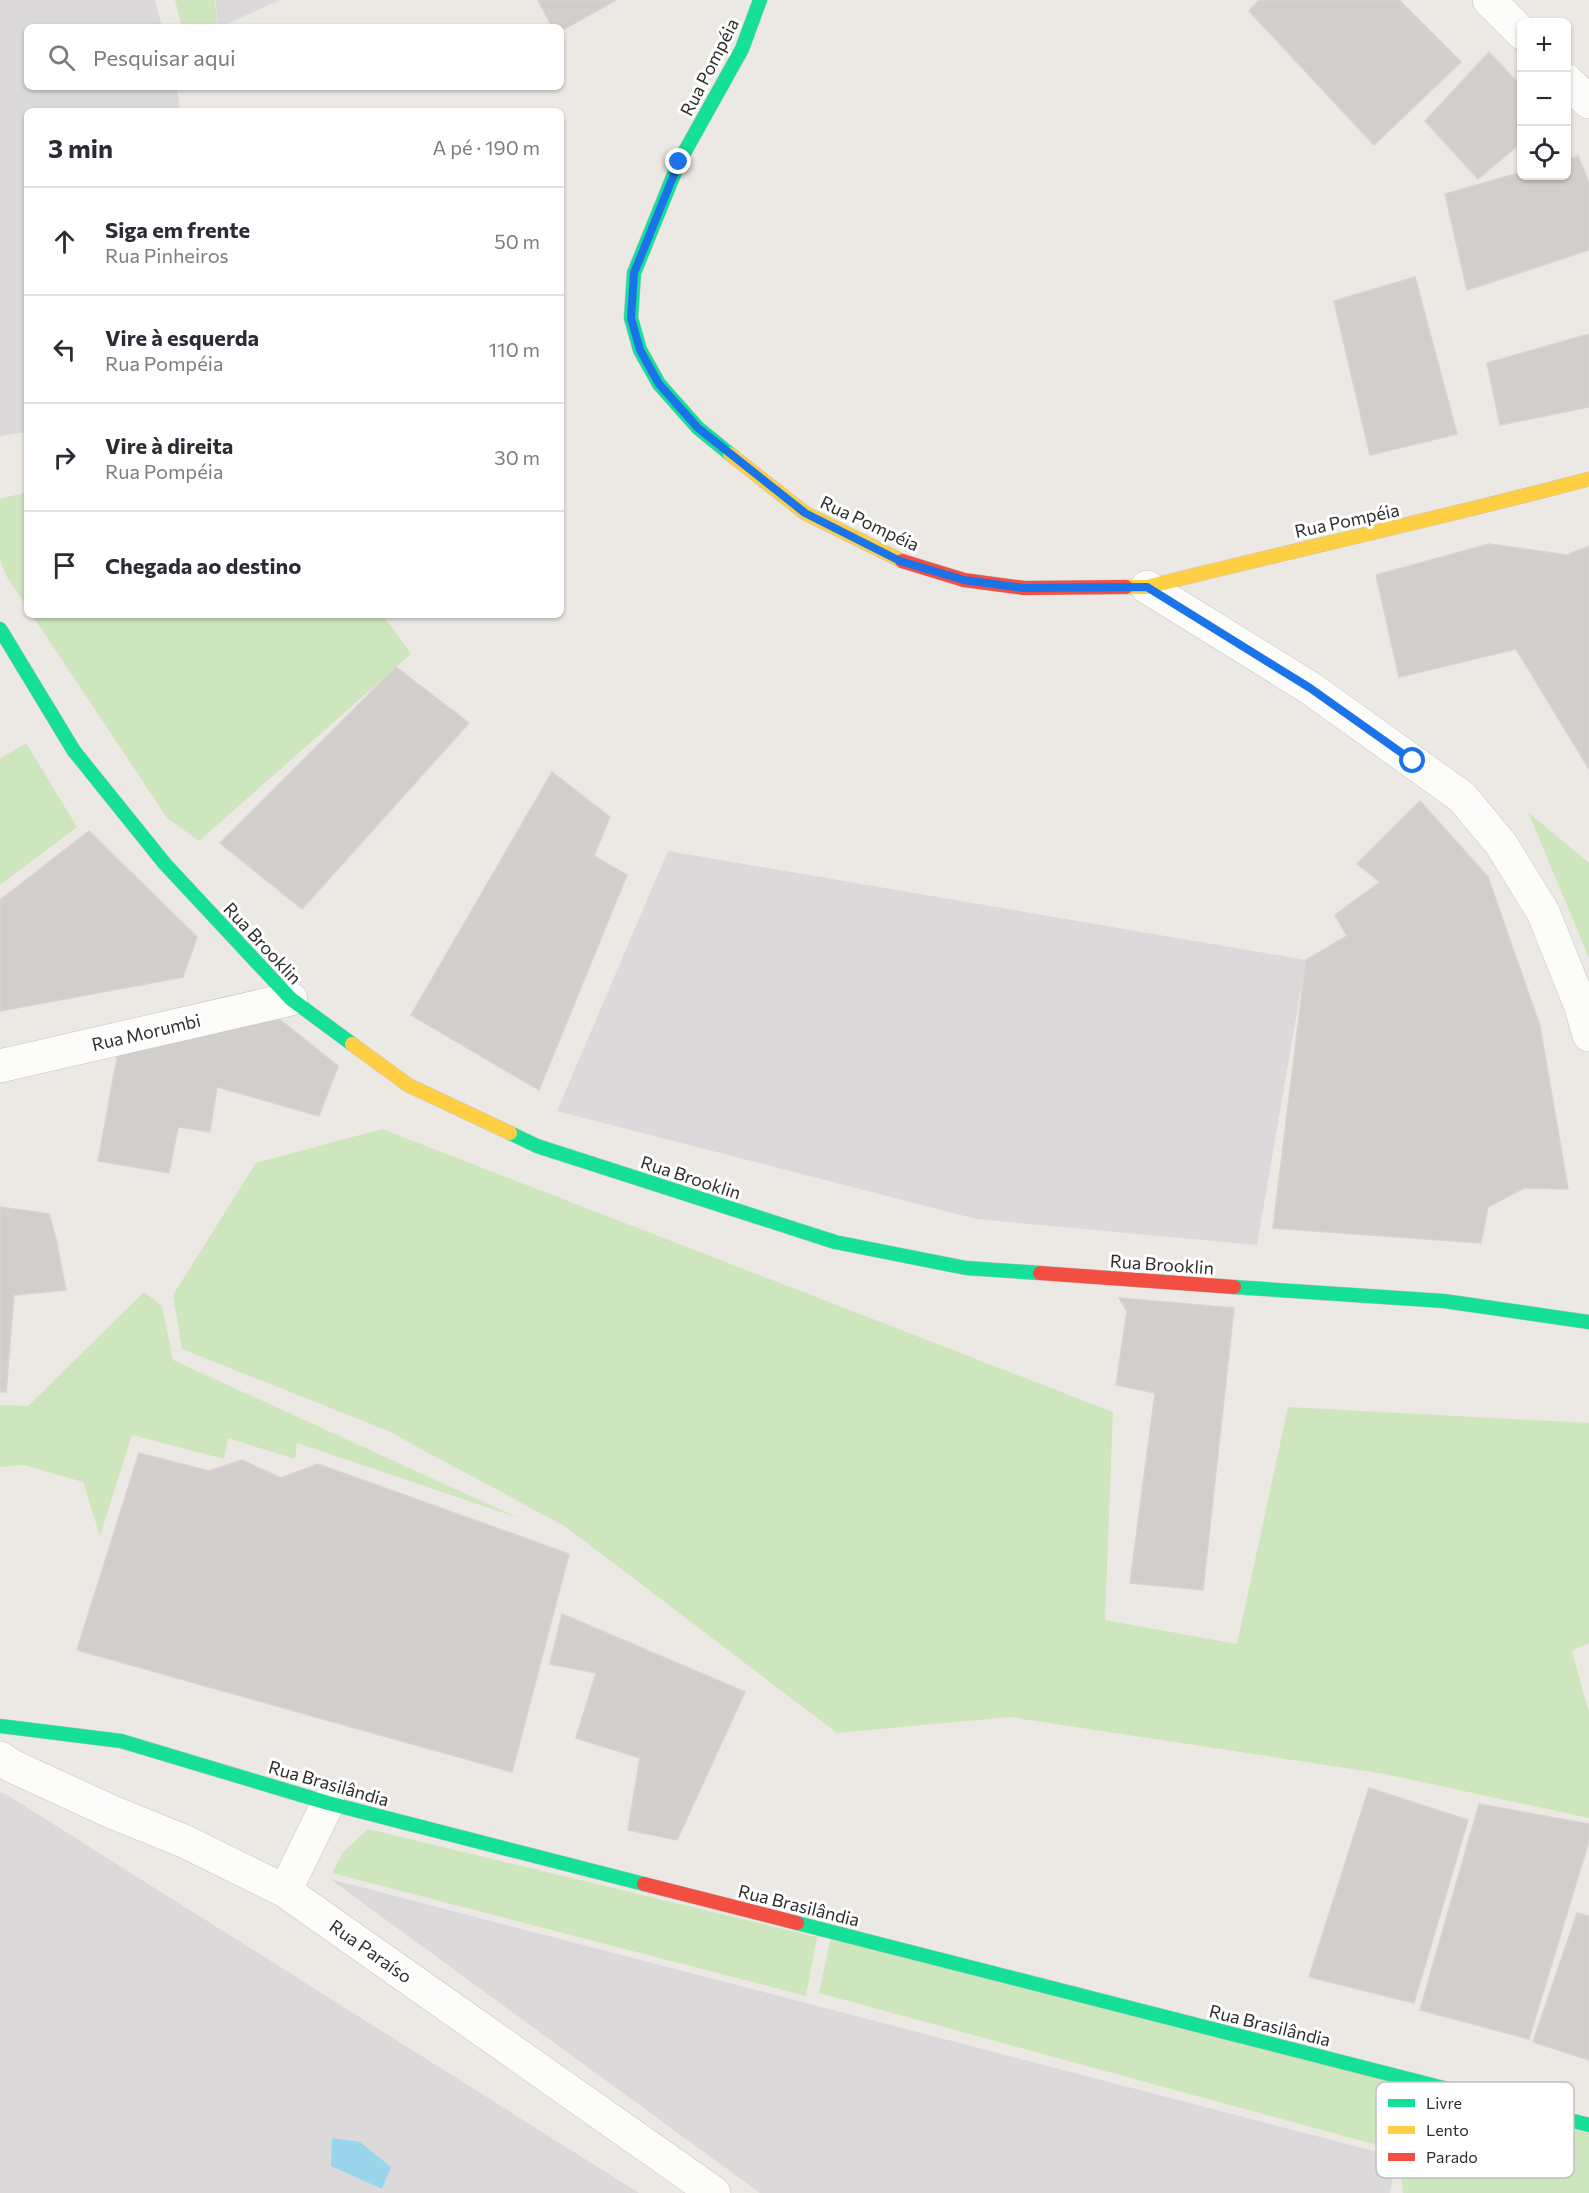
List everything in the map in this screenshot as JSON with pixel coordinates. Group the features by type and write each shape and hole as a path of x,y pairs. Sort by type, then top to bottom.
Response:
{"street":[{"name":"Rua Pompéia","path":"760,0 742,49 679,162 634,273 631,318 640,350 659,384 698,428 805,513 900,561 964,580 1023,588 1147,587 1292,550 1470,511 1589,478"},
{"path":"1489,0 1517,29"},
{"path":"1571,85 1589,102"},
{"path":"1147,587 1310,688 1462,797 1501,844 1543,912 1580,1004 1589,1035"},
{"name":"Rua Brooklin","path":"0,629 74,751 165,864 291,999 408,1085 537,1146 835,1242 966,1268 1444,1301 1589,1322"},
{"name":"Rua Morumbi","path":"0,1066 291,999"},
{"name":"Rua Brasilândia","path":"0,1726 121,1741 328,1803 1417,2082"},
{"name":"Rua Paraíso","path":"0,1758 12,1766 112,1812 186,1842 285,1890 714,2193"},
{"path":"285,1890 328,1803"},
{"name":"Rua Brasilândia","path":"1574,2122 1589,2126"}],"shaded area":[{"path":"0,0 155,0 161,24 24,24 24,90 177,90 180,108 24,108 24,432 0,436"},
{"path":"216,0 280,0 227,24 217,24"},
{"path":"668,851 1306,960 1257,1245 976,1219 557,1111"},
{"path":"0,1792 7,1795 639,2193 0,2193"},
{"path":"330,1879 1376,2152 1376,2178 1393,2178 1390,2193 760,2193"}],"green space":[{"path":"175,0 215,0 217,24 181,24"},
{"path":"24,493 24,602 7,577 0,560 0,499"},
{"path":"34,618 385,618 411,654 199,841 167,818"},
{"path":"26,743 77,827 0,885 0,759"},
{"path":"1528,812 1589,863 1589,958"},
{"path":"382,1129 1113,1412 1105,1620 1237,1644 1288,1407 1589,1423 1589,1643 1572,1651 1589,1713 1589,1818 1385,1774 1010,1717 837,1733 566,1527 386,1430 182,1349 173,1295 256,1163"},
{"path":"144,1292 162,1306 173,1360 519,1518 297,1443 295,1459 228,1438 224,1459 132,1435 100,1536 83,1482 24,1465 0,1467 0,1405 28,1406"},
{"path":"368,1829 817,1937 806,1996 332,1873 343,1852"},
{"path":"831,1937 1392,2082 1376,2082 1376,2145 819,1993"},
{"path":"1574,2129 1589,2133 1589,2193 1403,2193 1402,2178 1574,2178"}],"water":[{"path":"332,2138 360,2142 391,2167 382,2189 331,2166"}],"building":[{"path":"538,0 616,0 564,29 564,24 550,24"},
{"path":"1259,0 1399,0 1461,62 1374,145 1249,11"},
{"path":"1489,52 1517,82 1517,146 1478,179 1425,121"},
{"path":"1578,156 1589,183 1589,250 1467,290 1445,194 1517,173 1517,180 1571,180 1571,158"},
{"path":"1415,277 1457,434 1370,455 1334,301"},
{"path":"1589,334 1589,407 1500,425 1487,363"},
{"path":"1489,544 1567,555 1589,546 1589,769 1516,649 1399,677 1376,575"},
{"path":"396,667 469,723 302,909 220,843"},
{"path":"552,772 610,817 594,856 627,875 539,1090 411,1015"},
{"path":"1420,801 1488,877 1540,1026 1568,1189 1524,1188 1488,1207 1481,1243 1273,1228 1306,960 1347,936 1335,915 1380,882 1357,864"},
{"path":"89,831 197,937 183,977 0,1011 0,900"},
{"path":"278,1018 338,1066 319,1116 217,1087 210,1132 178,1127 169,1173 98,1161 118,1053"},
{"path":"0,1207 49,1214 66,1290 14,1295 6,1392 0,1392"},
{"path":"1119,1298 1234,1308 1203,1590 1130,1583 1155,1393 1116,1385 1127,1311"},
{"path":"139,1453 209,1471 242,1460 281,1478 318,1464 569,1554 512,1772 77,1650"},
{"path":"562,1614 745,1692 677,1840 628,1830 640,1758 576,1738 596,1673 550,1664"},
{"path":"1369,1788 1468,1820 1414,2003 1309,1977"},
{"path":"1479,1804 1589,1824 1589,1841 1529,2039 1420,2010"},
{"path":"1577,1913 1589,1916 1589,2060 1533,2042"}],"traffic: fast":[{"path":"730,454 698,428 659,384 640,350 631,318 634,273 679,162 742,49 760,0"},
{"path":"0,629 74,751 165,864 291,999 352,1044"},
{"path":"510,1133 537,1146 835,1242 966,1268 1040,1273"},
{"path":"1234,1287 1444,1301 1589,1322"},
{"path":"0,1726 121,1741 328,1803 644,1884"},
{"path":"797,1923 1420,2082"},
{"path":"1574,2121 1589,2125"}],"traffic: slow":[{"path":"730,454 805,513 902,561"},
{"path":"1126,587 1147,587 1589,479"},
{"path":"352,1044 408,1085 510,1133"}],"traffic: jam":[{"path":"902,561 964,580 1024,588 1126,587"},
{"path":"1040,1273 1234,1287"},
{"path":"644,1884 797,1923"}],"route":[{"path":"679,162 634,273 631,318 640,350 659,384 698,428 805,513 900,561 964,580 1023,588 1147,587 1310,688 1413,761"}]}
